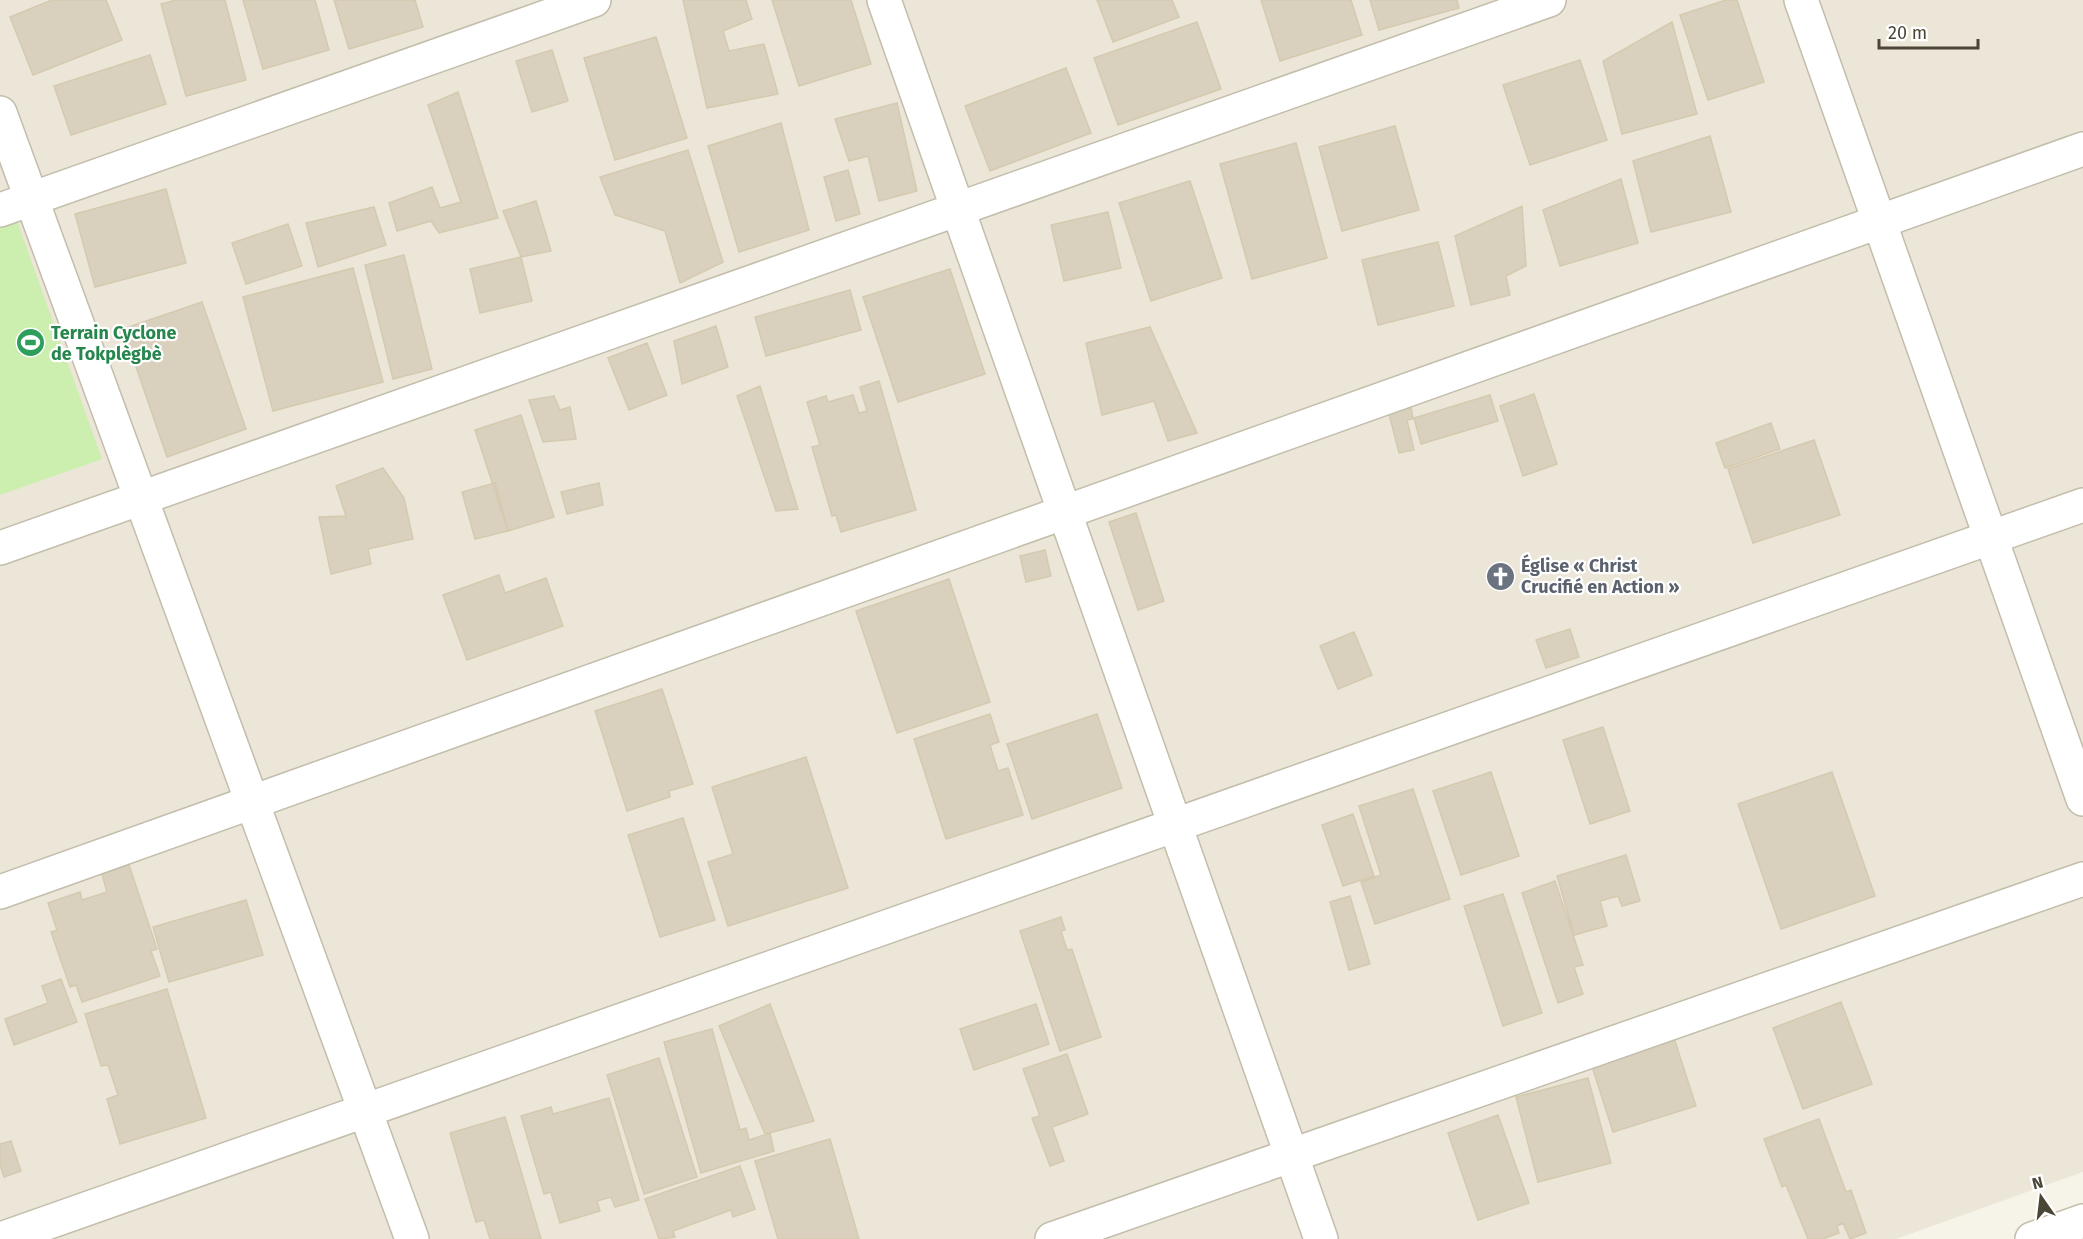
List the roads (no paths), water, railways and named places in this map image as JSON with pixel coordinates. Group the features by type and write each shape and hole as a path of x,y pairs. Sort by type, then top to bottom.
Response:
{"street":[{"path":"0,210 594,0"},
{"path":"884,0 1321,1239"},
{"path":"0,548 1549,0"},
{"path":"1801,0 2083,799"},
{"path":"0,113 412,1239"},
{"path":"0,892 2083,149"},
{"path":"1,1239 2083,505"},
{"path":"1052,1239 2083,879"},
{"path":"2032,1239 2083,1221"}],"place":[{"name":"Terrain Cyclone de Tokplègbè","path":"30,343"},
{"name":"Église « Christ Crucifié en Action »","path":"1500,576"}]}
